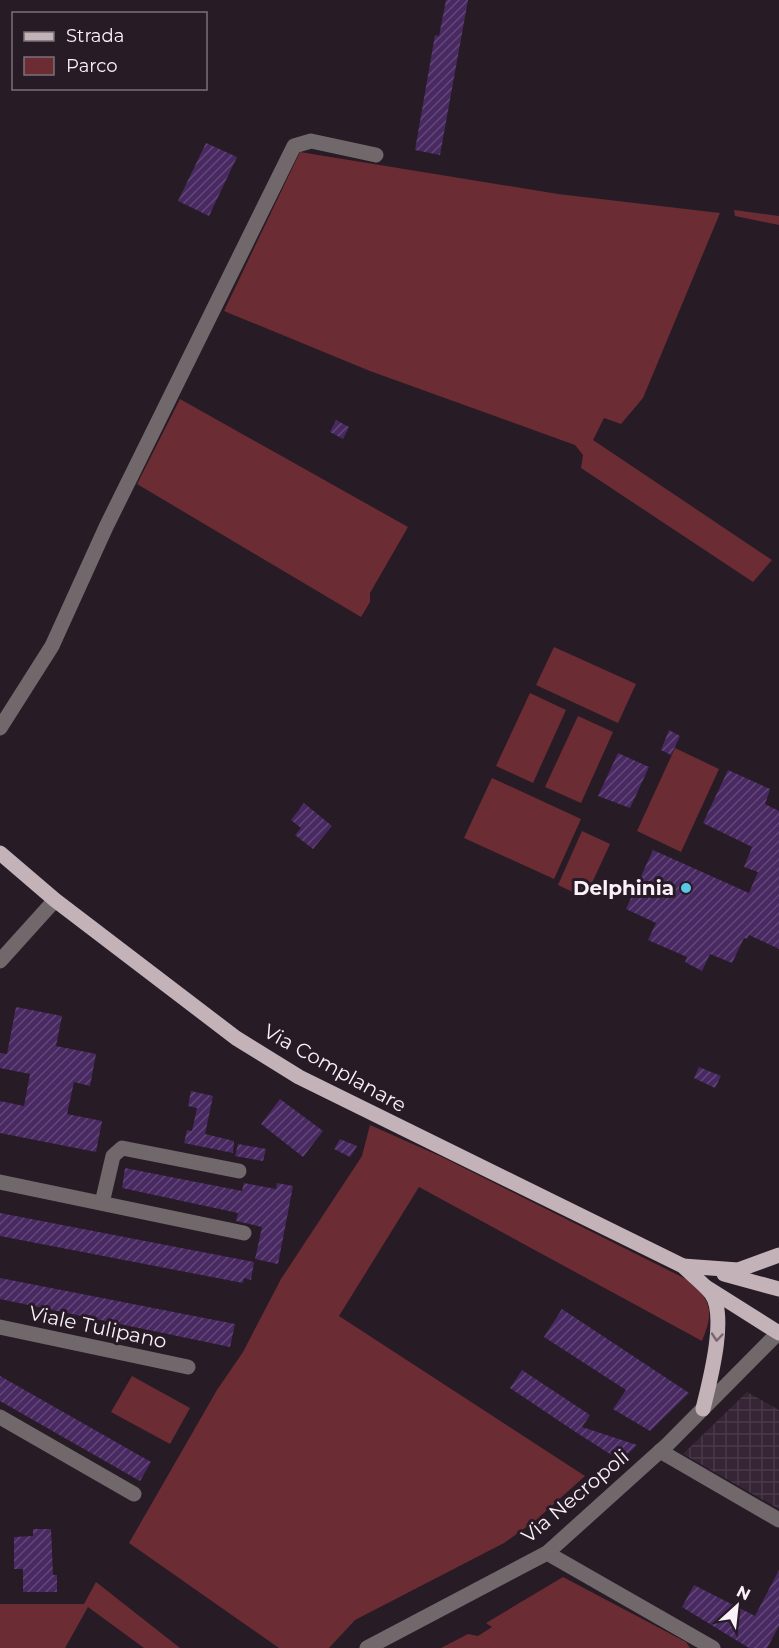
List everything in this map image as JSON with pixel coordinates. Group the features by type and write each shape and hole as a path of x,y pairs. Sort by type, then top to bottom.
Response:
{"main road":[{"name":"Via Complanare","path":"0,853 55,900 237,1038 299,1077 683,1266"},
{"path":"683,1266 713,1270 738,1270 779,1255"},
{"path":"683,1266 713,1295 718,1324 715,1360 702,1409"},
{"path":"713,1270 779,1289"},
{"path":"701,1284 779,1333"}],"street":[{"path":"0,728 52,646 106,527 294,146 311,141 376,155"},
{"path":"0,961 55,900"},
{"path":"102,1203 113,1156 122,1148 239,1171"},
{"path":"0,1182 244,1233"},
{"name":"Viale Tulipano","path":"0,1327 188,1367"},
{"name":"Via Necropoli","path":"367,1648 547,1552 660,1451 779,1333"},
{"path":"0,1417 134,1494"},
{"path":"660,1451 779,1520"},
{"path":"547,1552 713,1648"}],"shaded area":[{"path":"747,1392 779,1410 779,1509 683,1454"}],"green space":[{"path":"300,152 558,194 720,213 643,398 621,424 604,418 593,440 772,560 753,582 581,468 583,455 575,445 370,371 224,311"},
{"path":"734,210 779,216 779,225 735,216"},
{"path":"180,399 408,527 370,593 370,602 361,617 137,484"},
{"path":"554,647 636,684 618,723 536,685"},
{"path":"530,693 566,710 533,783 496,766"},
{"path":"578,716 613,732 581,803 545,787"},
{"path":"675,748 719,769 681,852 637,831"},
{"path":"492,778 581,819 554,879 464,838"},
{"path":"582,831 610,844 585,898 558,885"},
{"path":"370,1125 442,1157 688,1280 706,1301 708,1322 702,1341 419,1187 339,1316 585,1476 536,1520 504,1543 355,1620 329,1648 279,1648 129,1543 217,1390 243,1352 281,1279 362,1156"},
{"path":"132,1376 190,1408 170,1444 111,1412"},
{"path":"563,1577 686,1642 690,1648 441,1648 468,1634 478,1636 492,1627 486,1623"},
{"path":"96,1582 180,1648 144,1648 88,1607 65,1648 0,1648 0,1604 84,1604"}],"building":[{"path":"446,0 468,0 440,155 415,150 435,35 439,36"},
{"path":"206,143 237,157 209,216 178,201"},
{"path":"336,420 349,427 343,439 330,432"},
{"path":"669,730 680,736 671,755 661,750"},
{"path":"618,753 649,767 630,808 598,796"},
{"name":"Delphinia","path":"728,770 770,789 765,804 779,811 779,949 749,935 747,939 744,938 732,963 710,954 702,971 685,962 687,957 648,940 656,923 626,909 653,850 749,893 758,872 744,867 752,847 703,823"},
{"path":"304,803 332,826 313,849 295,835 301,828 291,820"},
{"path":"16,1007 62,1016 56,1046 96,1054 90,1086 74,1082 67,1114 102,1121 96,1152 0,1133 0,1101 24,1106 30,1074 0,1068 0,1053 7,1054"},
{"path":"699,1067 721,1076 715,1088 694,1078"},
{"path":"191,1091 213,1096 205,1134 234,1141 233,1153 184,1143 187,1130 192,1131 197,1108 188,1106"},
{"path":"280,1099 323,1131 303,1157 261,1124"},
{"path":"340,1139 357,1146 350,1157 334,1149"},
{"path":"238,1144 266,1149 263,1161 235,1156"},
{"path":"125,1168 242,1191 244,1183 276,1189 277,1183 293,1186 278,1264 255,1259 262,1227 236,1221 238,1213 122,1188"},
{"path":"0,1213 254,1262 251,1280 244,1278 243,1283 0,1236"},
{"path":"0,1278 235,1324 230,1347 0,1299"},
{"path":"562,1309 689,1393 650,1431 613,1409 626,1390 544,1337"},
{"path":"522,1370 590,1415 582,1427 637,1445 621,1461 574,1431 510,1388"},
{"path":"0,1376 151,1462 140,1481 0,1401"},
{"path":"33,1529 51,1529 53,1575 57,1575 57,1592 23,1592 23,1569 14,1569 14,1537 33,1536"},
{"path":"779,1570 779,1626 767,1648 749,1648 682,1607 694,1585 755,1616"}],"place":[{"name":"Delphinia","path":"686,888"}]}
